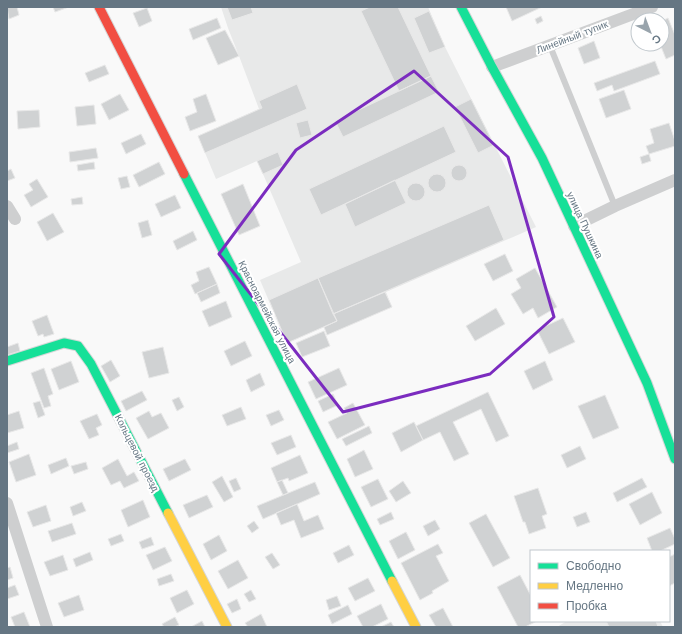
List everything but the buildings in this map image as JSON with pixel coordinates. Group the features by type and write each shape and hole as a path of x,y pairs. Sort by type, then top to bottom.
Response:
{"street":[{"name":"Красноармейская улица","path":"99,7 416,627"},
{"name":"улица Пушкина","path":"461,7 542,158 647,383 675,459"},
{"name":"Линейный тупик","path":"492,67 652,7"},
{"path":"574,226 675,180"},
{"path":"7,206 15,219"},
{"name":"Кольцевой проезд","path":"7,361 64,343 78,346 91,364 227,627"},
{"path":"7,503 47,627"}],"lane":[{"path":"550,46 616,206"}],"highlighted area":[{"path":"414,71 508,157 554,317 490,374 343,412 219,254 296,150"}],"shaded area":[{"path":"221,7 428,7 445,47 536,227 386,292 392,307 327,335 324,327 287,343 260,280 301,262 257,161 216,179 198,136 259,109"},
{"path":"565,622 660,622 663,627 557,627"}],"traffic: fast":[{"path":"461,7 542,158 647,383 675,459"},
{"path":"184,174 392,581"},
{"path":"7,361 64,343 78,346 91,364 168,513"}],"traffic: slow":[{"path":"168,513 227,627"},
{"path":"392,581 416,627"}],"traffic: jam":[{"path":"99,7 184,174"}]}
